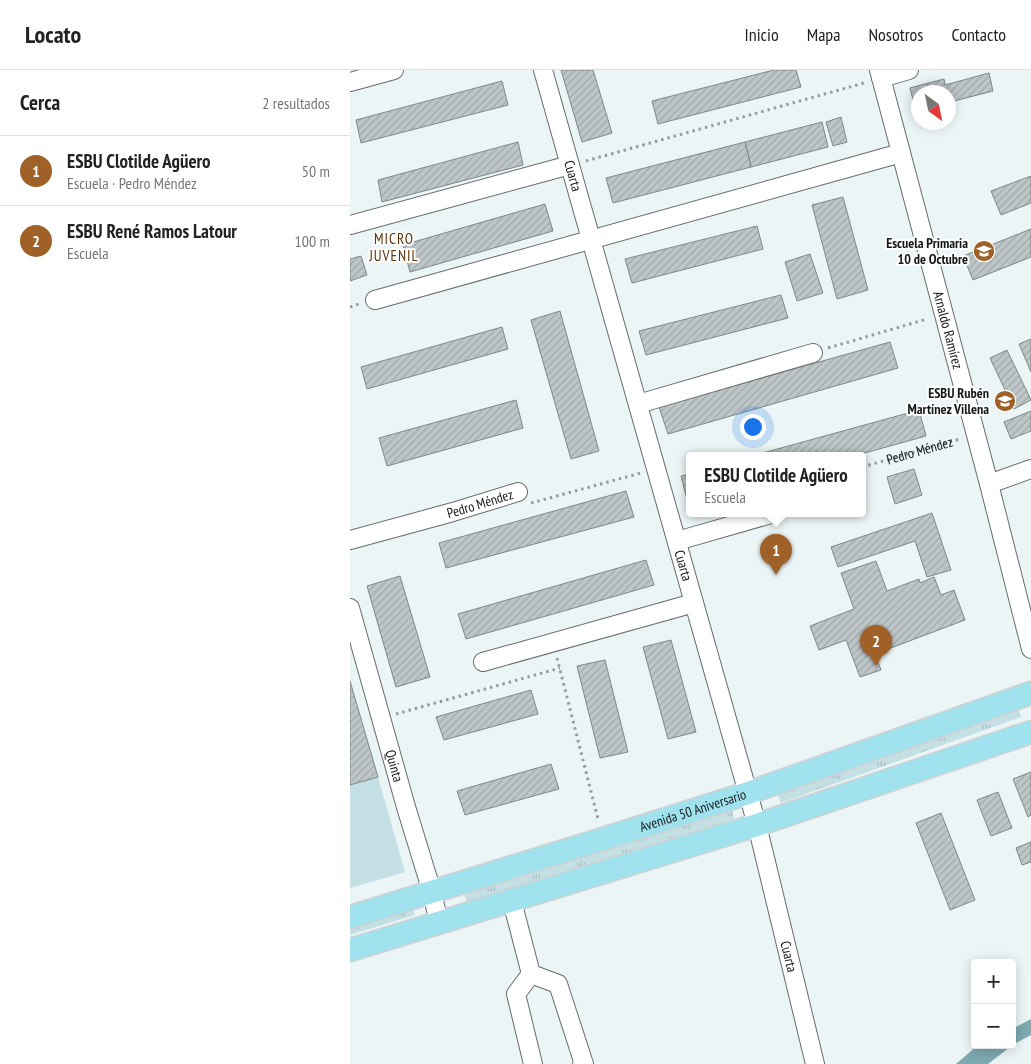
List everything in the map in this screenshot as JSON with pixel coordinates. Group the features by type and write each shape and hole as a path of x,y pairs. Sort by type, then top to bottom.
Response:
{"main road":[{"name":"Avenida 50 Aniversario","path":"350,917 748,793 1031,693"},
{"path":"350,950 757,825 1031,732"}],"street":[{"path":"350,82 394,70"},
{"name":"Cuarta","path":"543,70 757,825 815,1064"},
{"path":"880,74 909,70"},
{"name":"Arnaldo Ramírez","path":"880,74 1031,649"},
{"path":"375,300 901,153"},
{"path":"350,225 570,166"},
{"path":"638,404 812,353"},
{"path":"989,484 1031,469"},
{"name":"Pedro Méndez","path":"350,540 518,492"},
{"path":"677,541 761,517"},
{"path":"483,662 694,603"},
{"name":"Quinta","path":"351,615 432,892 439,923"},
{"path":"512,900 531,974"},
{"path":"531,974 516,994 533,1064"},
{"path":"531,974 558,984 584,1064 582,1064"}],"path":[{"path":"570,166 880,74"},
{"path":"812,353 944,314"},
{"name":"Pedro Méndez","path":"866,466 976,435"},
{"name":"Pedro Méndez","path":"518,492 520,506 656,469"},
{"path":"553,642 604,839"},
{"path":"381,718 560,668"}],"green space":[{"path":"1018,707 1021,717 781,803 778,795"},
{"path":"378,777 405,872 350,888 350,785"},
{"path":"732,809 734,819 467,903 464,894"},
{"path":"412,907 415,915 350,935 350,926"}],"shaded area":[{"path":"1031,1019 1031,1035 1016,1043 1016,1027"},
{"path":"973,1049 1008,1049 988,1064 956,1064"}],"building":[{"path":"561,70 593,70 612,133 582,142"},
{"path":"774,70 796,70 801,87 658,124 652,101"},
{"path":"989,73 993,91 956,100 956,85 945,85"},
{"path":"944,79 945,85 921,85"},
{"path":"502,81 508,105 361,143 356,120"},
{"path":"841,117 847,142 833,146 826,122"},
{"path":"822,122 828,147 751,167 745,142"},
{"path":"518,142 523,165 382,202 378,180"},
{"path":"745,142 751,167 613,203 606,178"},
{"path":"1031,176 1031,203 1001,215 991,191"},
{"path":"843,197 868,290 837,299 812,205"},
{"path":"545,204 553,231 410,272 403,245"},
{"path":"757,226 763,249 632,283 625,259"},
{"path":"1031,229 1031,257 973,280 963,256"},
{"path":"810,254 823,293 797,301 785,262"},
{"path":"361,256 367,275 350,281 350,259"},
{"path":"781,295 788,318 646,355 639,331"},
{"path":"560,311 599,451 571,459 531,320"},
{"path":"502,327 508,349 367,389 361,367"},
{"path":"1031,339 1031,372 1019,344"},
{"path":"890,342 898,368 668,434 659,407"},
{"path":"1007,350 1031,400 1014,409 990,358"},
{"path":"516,400 523,428 387,466 379,438"},
{"path":"919,410 926,436 866,453 767,452"},
{"path":"1031,411 1031,431 1011,439 1004,422"},
{"path":"914,469 922,495 895,504 887,477"},
{"path":"686,475 686,495 681,476"},
{"path":"626,491 634,517 446,568 439,543"},
{"path":"932,513 951,570 927,577 915,541 838,567 831,547"},
{"path":"646,560 654,585 466,639 458,614"},
{"path":"876,561 887,591 919,579 920,583 934,577 941,595 954,590 965,620 875,654 881,670 860,677 846,640 819,650 810,626 854,609 841,573"},
{"path":"400,576 430,677 396,687 367,586"},
{"path":"671,640 696,732 668,739 643,647"},
{"path":"605,660 628,752 600,758 577,666"},
{"path":"350,681 378,777 350,785"},
{"path":"531,690 538,714 444,740 436,717"},
{"path":"551,764 559,789 465,815 457,791"},
{"path":"1031,772 1031,815 1028,817 1013,779"},
{"path":"998,792 1012,828 991,836 977,800"},
{"path":"941,813 975,900 950,910 916,823"},
{"path":"1031,842 1031,862 1022,865 1016,848"}],"place":[{"name":"Escuela Primaria 10 de Octubre","path":"984,251"},
{"name":"ESBU Rubén Martínez Villena","path":"1005,401"},
{"name":"ESBU Clotilde Agüero","path":"776,575"},
{"name":"ESBU René Ramos Latour","path":"876,666"}],"district":[{"name":"MICRO JUVENIL","path":"394,246"}]}
